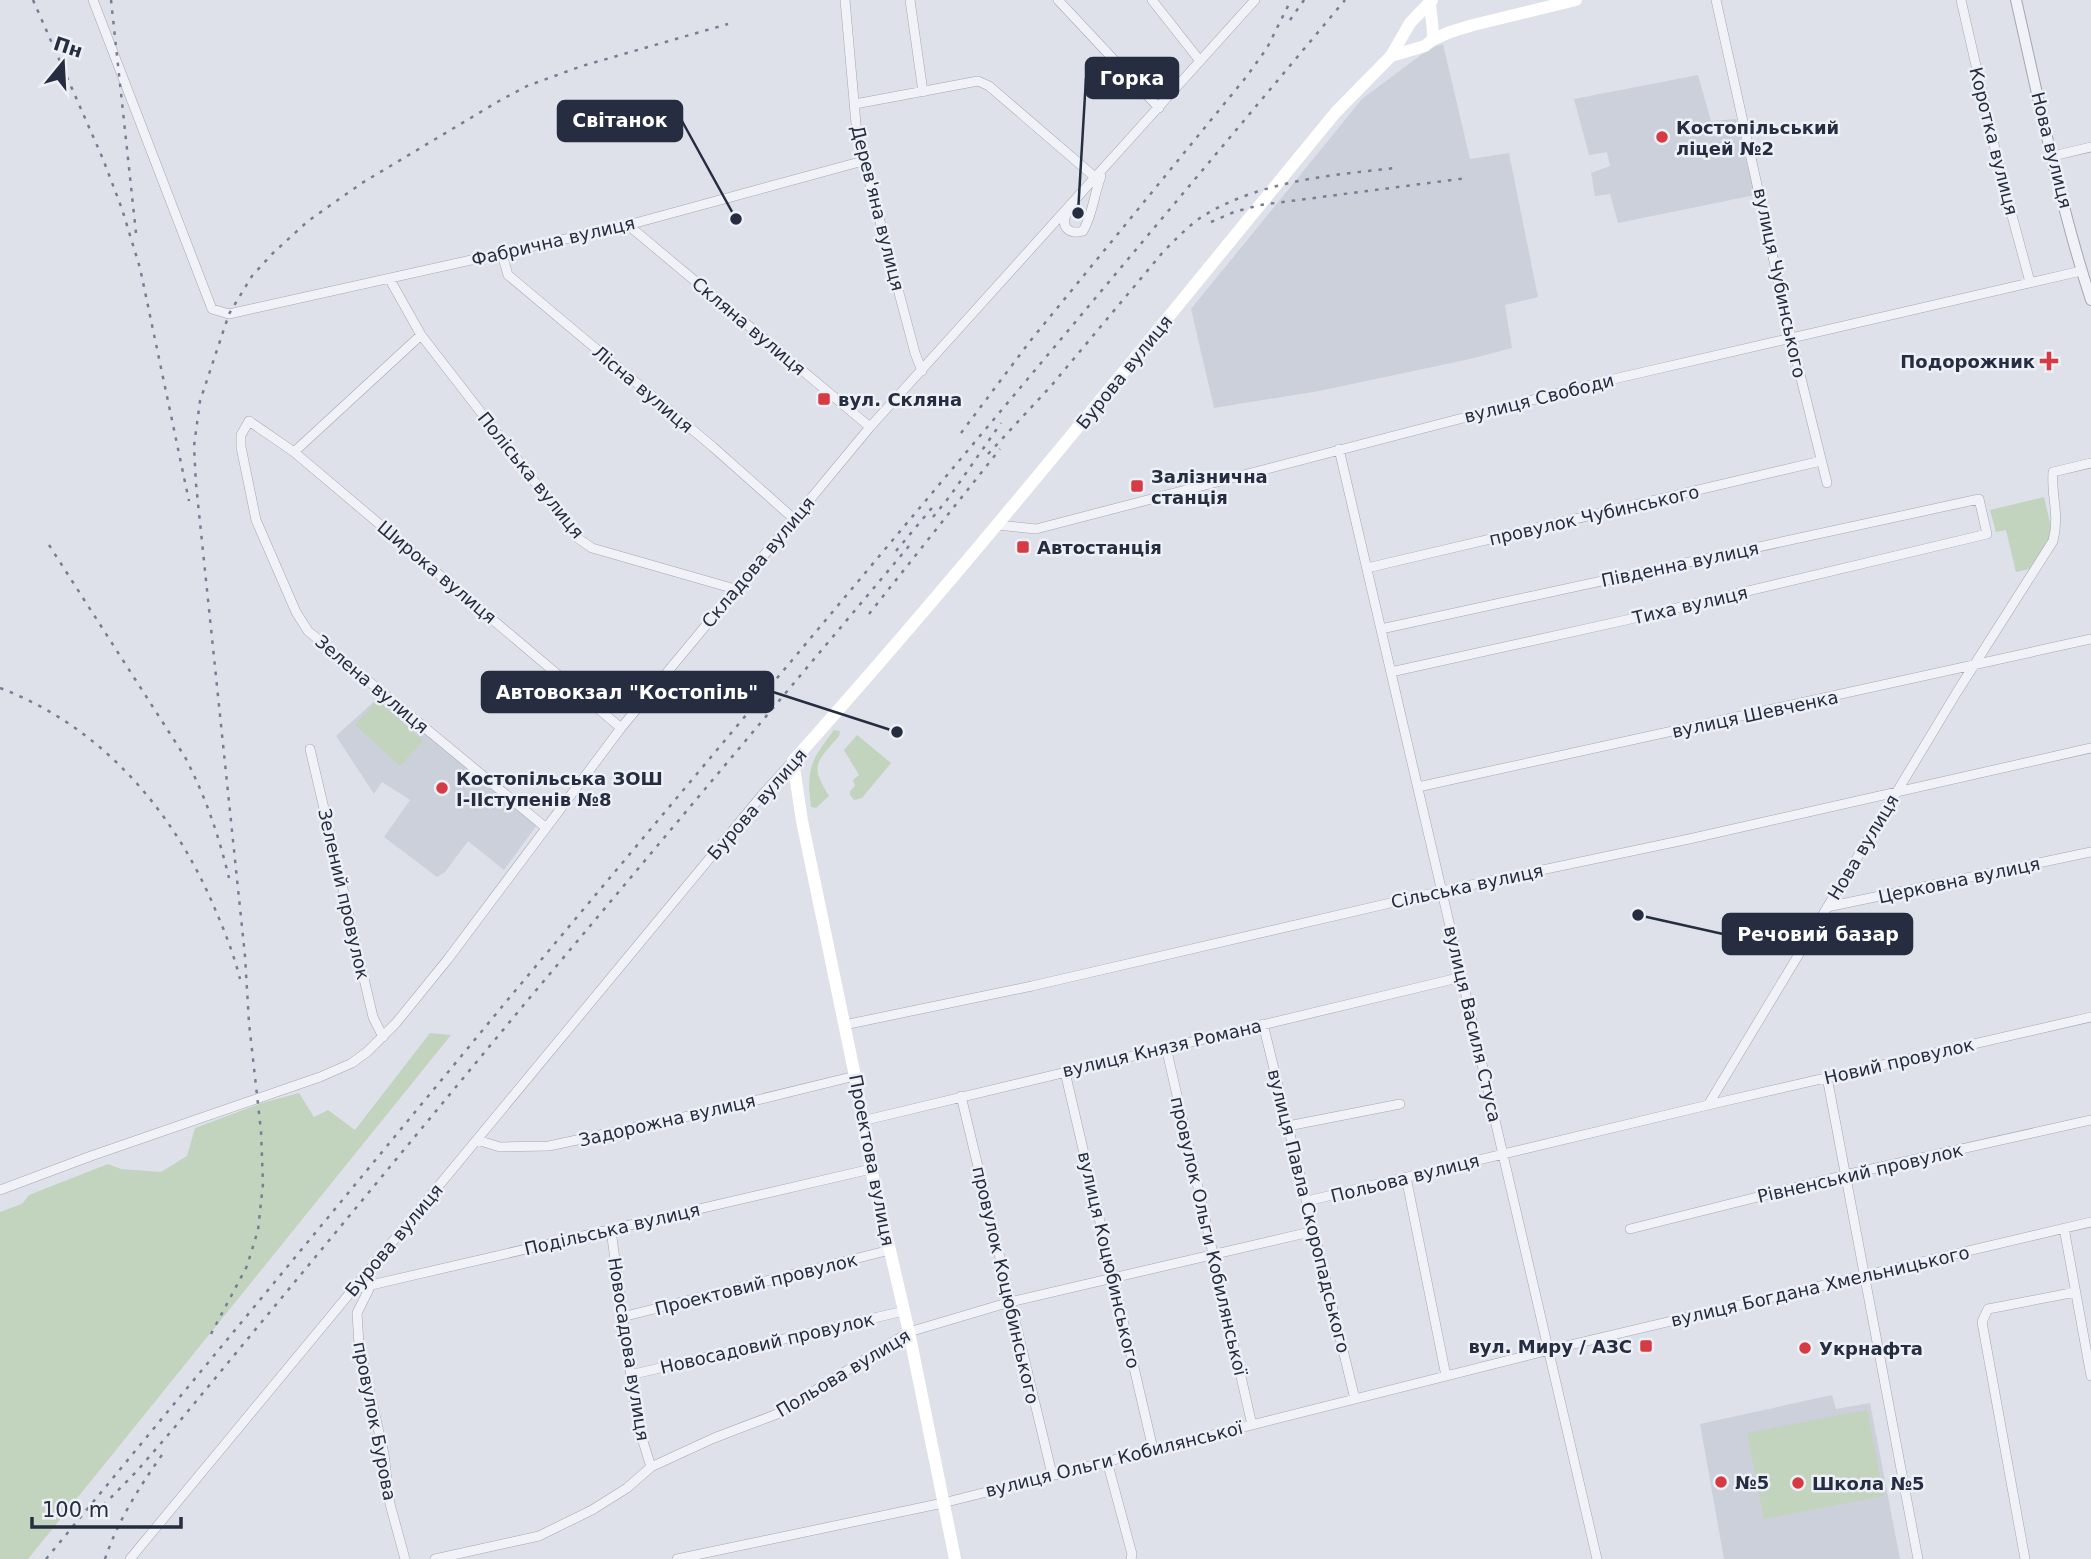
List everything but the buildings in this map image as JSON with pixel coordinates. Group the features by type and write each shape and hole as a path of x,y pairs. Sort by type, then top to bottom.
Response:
{"main road":[{"path":"1391,56 1429,34 1450,32 1576,0"},
{"path":"1429,34 1431,1"},
{"path":"1391,56 1410,24 1431,1"},
{"path":"1422,19 1429,34 1412,44 1406,36 1410,24 1422,19"},
{"name":"Бурова вулиця","path":"793,761 998,525 1336,112 1391,56"},
{"name":"Проектова вулиця","path":"793,761 802,821 855,1076 871,1168 909,1332 955,1559"}],"street":[{"name":"Фабрична вулиця","path":"93,0 212,309 229,314 628,225 863,161"},
{"name":"Дерев'яна вулиця","path":"845,0 863,161 915,353 922,370"},
{"path":"910,0 923,92"},
{"path":"1058,0 1159,108"},
{"path":"1152,0 1200,61"},
{"name":"Складова вулиця","path":"0,1190 320,1077 352,1063 368,1052 448,958 621,728 870,428 1255,0"},
{"name":"вулиця Чубинського","path":"1716,0 1791,338 1827,483"},
{"name":"Коротка вулиця","path":"1961,0 2001,175 2030,282"},
{"name":"Нова вулиця","path":"2016,0 2081,271 2091,300"},
{"path":"855,104 978,81 989,86 1099,174 1087,225 1083,231 1076,233 1064,226 1065,216 1072,205"},
{"path":"2053,156 2091,147"},
{"name":"Скляна вулиця","path":"628,225 870,428"},
{"name":"Лісна вулиця","path":"502,254 508,275 713,447 794,519"},
{"name":"вулиця Свободи","path":"998,525 1036,529 1644,372 2081,271"},
{"name":"Поліська вулиця","path":"389,278 421,335 579,539 592,548 735,590"},
{"path":"294,452 421,335"},
{"name":"Широка вулиця","path":"249,421 294,452 621,728"},
{"name":"Зелена вулиця","path":"249,421 241,435 241,447 256,520 296,612 308,631 545,827"},
{"name":"вулиця Василя Стуса","path":"1339,449 1598,1559"},
{"name":"провулок Чубинського","path":"1367,568 1821,461"},
{"name":"Нова вулиця","path":"1708,1105 1973,667 2053,541 2057,517 2053,472 2091,463"},
{"name":"Тиха вулиця","path":"1391,673 1987,534 1979,499"},
{"name":"Південна вулиця","path":"1381,629 1979,499"},
{"name":"вулиця Шевченка","path":"1418,787 2091,639"},
{"name":"Сільська вулиця","path":"844,1025 1032,986 1442,891 2091,748"},
{"name":"Зелений провулок","path":"310,749 373,1017 383,1037"},
{"name":"Бурова вулиця","path":"130,1559 762,795 793,761"},
{"name":"Церковна вулиця","path":"1827,907 2091,852"},
{"name":"вулиця Князя Романа","path":"862,1121 1462,977"},
{"name":"Новий провулок","path":"1708,1105 2091,1017"},
{"name":"вулиця Павла Скоропадського","path":"1263,1024 1355,1399"},
{"name":"провулок Ольги Кобилянської","path":"1166,1048 1252,1425"},
{"name":"вулиця Коцюбинського","path":"1065,1072 1153,1449"},
{"name":"Задорожна вулиця","path":"477,1140 500,1147 549,1146 712,1111 855,1076"},
{"path":"1827,1077 1918,1559"},
{"name":"провулок Коцюбинського","path":"961,1096 1052,1474"},
{"path":"1288,1126 1400,1104"},
{"path":"1503,1154 1708,1105"},
{"name":"Рівненський провулок","path":"1630,1228 1845,1175 2091,1120"},
{"name":"Польова вулиця","path":"1307,1202 1503,1154"},
{"name":"Подільська вулиця","path":"354,1290 871,1168"},
{"path":"1406,1177 1446,1376"},
{"name":"вулиця Богдана Хмельницького","path":"1549,1350 2091,1222"},
{"path":"2064,1228 2091,1376"},
{"name":"Новосадова вулиця","path":"611,1230 637,1422 650,1467"},
{"name":"Польова вулиця","path":"435,1559 539,1536 592,1510 627,1488 650,1467 713,1438 777,1414 909,1332 1010,1302 1314,1230"},
{"name":"Проектовий провулок","path":"622,1318 890,1250"},
{"name":"провулок Бурова","path":"371,1286 357,1313 359,1345 384,1454 390,1504 405,1559"},
{"path":"2025,1559 1982,1322 1988,1308 2076,1292"},
{"name":"Новосадовий провулок","path":"630,1375 904,1311"},
{"name":"вулиця Ольги Кобилянської","path":"677,1559 943,1503 1549,1350"},
{"path":"1107,1461 1132,1554 1131,1559"}],"shaded area":[{"path":"1443,44 1470,159 1509,153 1538,297 1505,305 1512,348 1319,391 1214,408 1191,309 1362,99 1429,49"},
{"name":"Костопільський ліцей №2","path":"1698,75 1711,121 1736,119 1755,195 1618,223 1610,194 1595,196 1591,173 1610,166 1607,152 1589,155 1574,99"},
{"name":"Костопільська ЗОШ І-ІІступенів №8","path":"380,696 537,825 504,870 468,841 445,872 437,877 384,837 410,800 382,782 374,794 336,736"},
{"name":"Школа №5","path":"1832,1395 1836,1409 1870,1403 1900,1559 1724,1559 1700,1424"}],"green space":[{"path":"2044,497 2051,527 2048,541 2029,569 2016,572 2006,530 1996,532 1990,510"},
{"path":"377,700 423,741 400,766 355,725"},
{"path":"834,730 840,731 839,736 818,764 819,777 829,796 816,808 811,807 809,782 812,765"},
{"path":"857,735 891,763 862,798 854,800 850,791 855,786 853,780 859,775 844,750"},
{"path":"430,1033 451,1035 28,1559 0,1559 0,1212 22,1204 29,1195 108,1164 121,1169 161,1172 187,1156 195,1128 262,1103 299,1093 314,1117 328,1110 355,1130"},
{"path":"1867,1410 1884,1496 1764,1519 1747,1433"}],"railway":[{"path":"33,0 103,159 122,209 140,268 189,501"},
{"path":"111,0 136,233"},
{"path":"961,433 1031,340 1247,76 1267,48 1291,0"},
{"path":"1290,20 1304,0"},
{"path":"46,1559 510,997 1345,0"},
{"path":"211,1334 247,1266 258,1230 263,1184 261,1131 249,1023 245,956 194,446 200,401 229,314 252,276 308,221 362,183 499,101 527,86 582,66 728,24"},
{"path":"988,454 1051,386 1163,252 1203,216 1225,204 1272,187 1321,177 1395,168"},
{"path":"1211,222 1260,205 1467,178"},
{"path":"933,517 1001,423"},
{"path":"869,614 1000,449"},
{"path":"896,551 936,503"},
{"path":"49,545 185,757 211,816 229,878"},
{"path":"96,1513 174,1428 522,1007 909,546"},
{"path":"0,688 37,704 102,749 156,806 198,873 226,935 240,979"},
{"path":"105,1559 130,1504 164,1452"}],"place":[{"name":"Костопільський ліцей №2","path":"1662,137"},
{"name":"Горка","path":"1078,213"},
{"name":"Світанок","path":"736,219"},
{"name":"Подорожник","path":"2049,361"},
{"name":"вул. Скляна","path":"824,399"},
{"name":"Залізнична станція","path":"1137,486"},
{"name":"Автостанція","path":"1023,547"},
{"name":"Автовокзал \"Костопіль\"","path":"897,732"},
{"name":"Костопільська ЗОШ І-ІІступенів №8","path":"442,788"},
{"name":"Речовий базар","path":"1638,915"},
{"name":"вул. Миру / АЗС","path":"1646,1346"},
{"name":"Укрнафта","path":"1805,1348"},
{"name":"№5","path":"1721,1482"},
{"name":"Школа №5","path":"1798,1483"}]}
